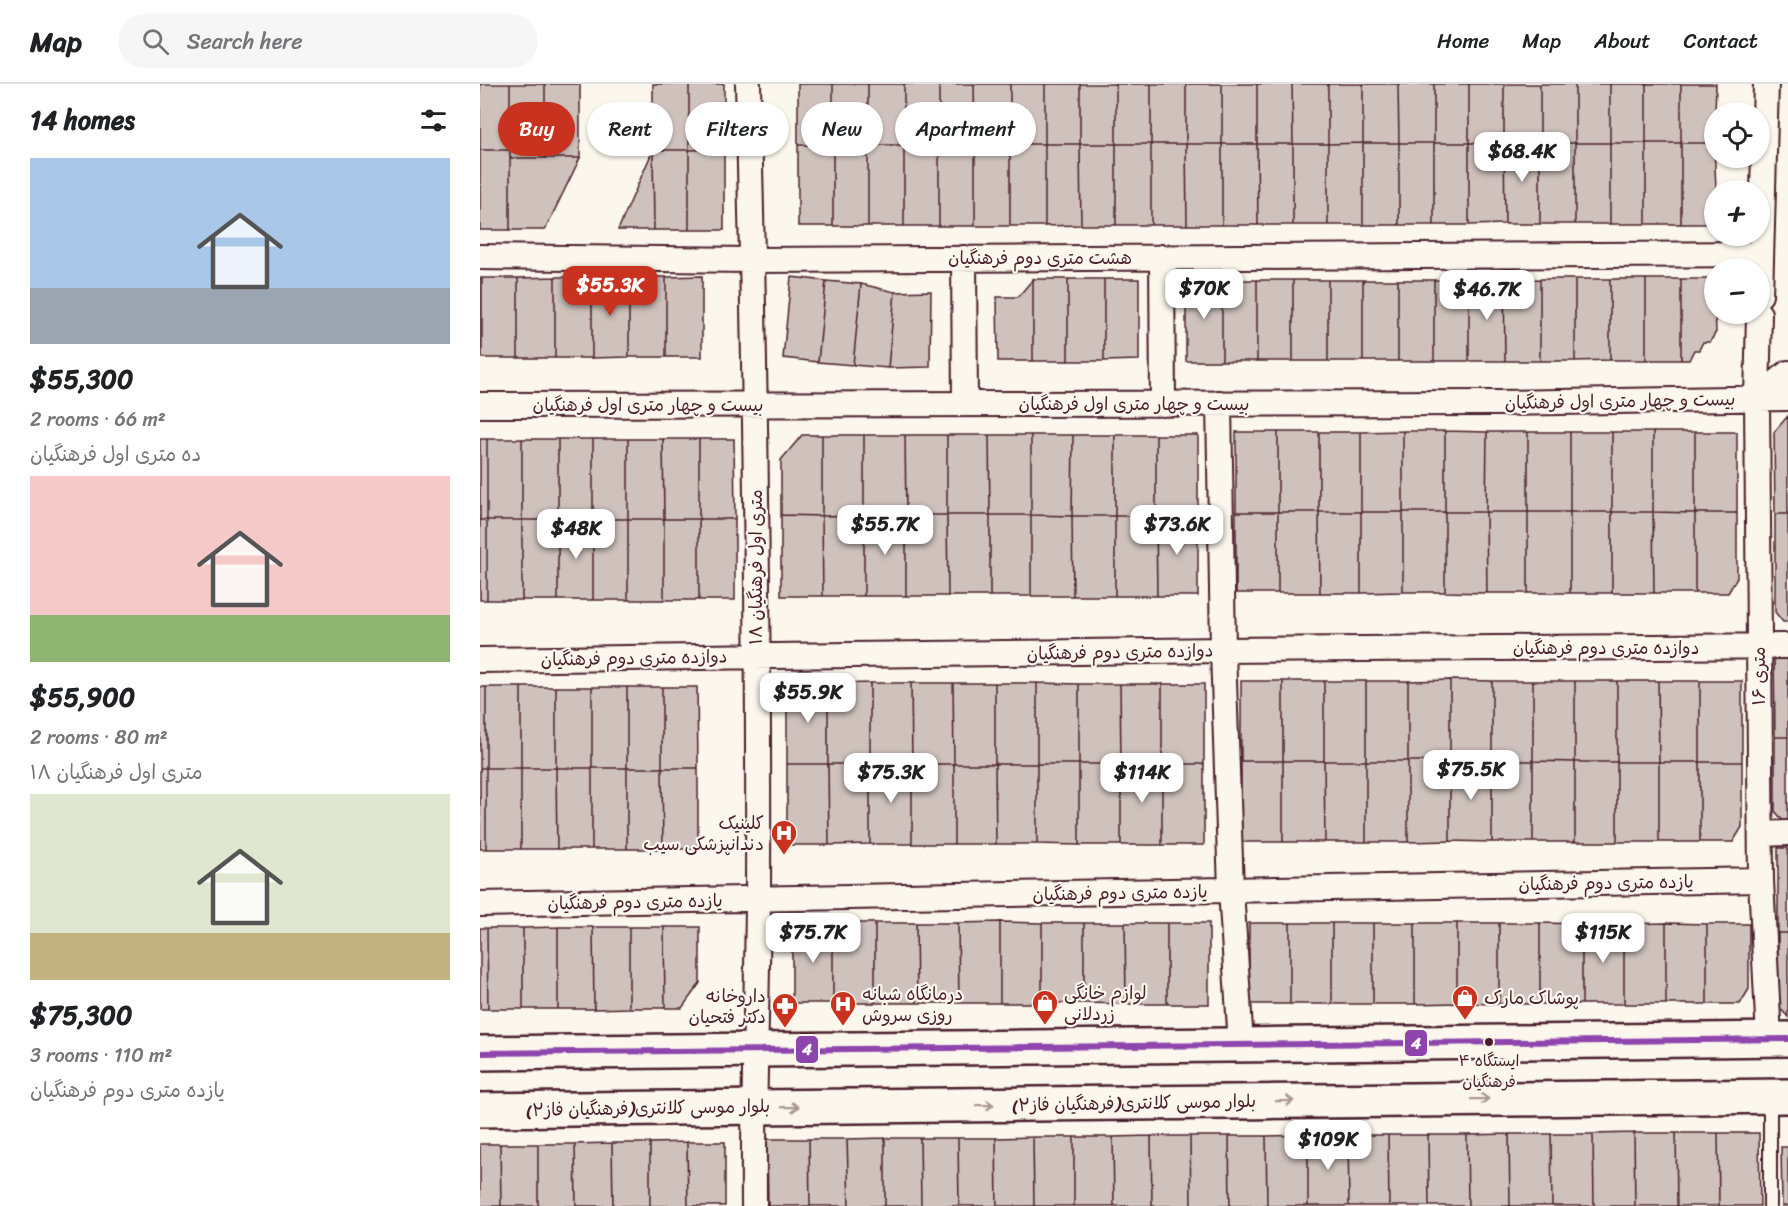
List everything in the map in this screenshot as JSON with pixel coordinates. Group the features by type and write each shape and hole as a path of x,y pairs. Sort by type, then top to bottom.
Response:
{"main road":[{"path":"480,1053 1779,1039"},
{"name":"بلوار موسی کلانتری(فرهنگیان فاز۲)","path":"480,1110 1779,1096"}],"street":[{"name":"۱۸ متری اول فرهنگیان","path":"748,84 755,405 758,900 753,1107 754,1206"},
{"path":"1761,258 1766,84"},
{"name":"هشت متری دوم فرهنگیان","path":"480,257 752,260 1761,254"},
{"path":"1162,257 1163,404"},
{"path":"963,258 965,404"},
{"name":"۱۶ متری","path":"1759,324 1757,399 1761,880 1779,1039"},
{"path":"1757,399 1788,373"},
{"name":"بیست و چهار متری اول فرهنگیان","path":"480,405 1498,403 1788,398"},
{"path":"1219,403 1223,650 1231,890 1241,1045"},
{"name":"دوازده متری دوم فرهنگیان","path":"480,660 1223,650 1788,646"},
{"path":"1761,834 1788,833"},
{"name":"یازده متری دوم فرهنگیان","path":"480,904 1761,880"}],"lane":[{"path":"1770,1206 1779,1096"}],"building":[{"path":"480,84 510,84 510,102 498,102 498,150 480,150"},
{"path":"510,84 545,84 545,102 510,102"},
{"path":"545,84 580,84 580,158 545,158 545,156 575,156 575,102 545,102"},
{"path":"653,84 689,84 689,102 685,102 685,150 673,150 673,102 653,102"},
{"path":"689,84 724,84 724,102 689,102"},
{"path":"798,84 833,84 833,102 801,102 801,145 798,145"},
{"path":"833,84 868,84 868,102 833,102"},
{"path":"868,84 904,84 904,102 895,102 895,145 883,145 883,102 868,102"},
{"path":"904,84 939,84 939,102 904,102"},
{"path":"939,84 974,84 974,102 939,102"},
{"path":"974,84 1010,84 1010,102 974,102"},
{"path":"1010,84 1045,84 1045,144 1036,144 1036,102 1010,102"},
{"path":"1045,84 1080,84 1080,144 1045,144"},
{"path":"1080,84 1116,84 1116,144 1080,144"},
{"path":"1116,84 1151,84 1151,144 1116,144"},
{"path":"1151,84 1186,84 1186,144 1151,144"},
{"path":"1186,84 1222,84 1222,144 1186,144"},
{"path":"1222,84 1257,84 1257,144 1222,144"},
{"path":"1257,84 1292,84 1293,144 1257,144"},
{"path":"1292,84 1328,84 1328,144 1293,144"},
{"path":"1328,84 1363,84 1363,143 1328,144"},
{"path":"1363,84 1398,84 1399,143 1363,143"},
{"path":"1398,84 1434,84 1434,143 1399,143"},
{"path":"1434,84 1469,84 1469,143 1434,143"},
{"path":"1469,84 1504,84 1504,143 1469,143"},
{"path":"1504,84 1540,84 1540,143 1504,143"},
{"path":"1540,84 1575,84 1575,143 1540,143"},
{"path":"1575,84 1610,84 1610,143 1575,143"},
{"path":"1610,84 1646,84 1646,143 1610,143"},
{"path":"1646,84 1681,84 1681,143 1646,143"},
{"path":"1681,84 1716,84 1715,102 1704,102 1704,143 1681,143"},
{"path":"1363,143 1399,143 1399,225 1363,225"},
{"path":"1363,143 1363,225 1328,225 1328,144"},
{"path":"1399,143 1434,143 1434,225 1399,225"},
{"path":"1434,143 1469,143 1469,225 1434,225"},
{"path":"1469,143 1504,143 1505,224 1469,225"},
{"path":"1504,143 1540,143 1540,224 1505,224"},
{"path":"1540,143 1575,143 1575,224 1540,224"},
{"path":"1575,143 1610,143 1610,224 1575,224"},
{"path":"1610,143 1646,143 1646,224 1610,224"},
{"path":"1646,143 1681,143 1681,224 1646,224"},
{"path":"1681,143 1704,143 1704,168 1715,168 1716,180 1704,180 1704,224 1681,224"},
{"path":"1036,144 1045,144 1045,226 1010,226 1010,156 1036,156"},
{"path":"1045,144 1080,144 1081,225 1045,226"},
{"path":"1080,144 1116,144 1116,225 1081,225"},
{"path":"1116,144 1151,144 1151,225 1116,225"},
{"path":"1151,144 1186,144 1187,225 1151,225"},
{"path":"1186,144 1222,144 1222,225 1187,225"},
{"path":"1222,144 1257,144 1258,225 1222,225"},
{"path":"1257,144 1293,144 1293,225 1258,225"},
{"path":"1293,144 1328,144 1328,225 1293,225"},
{"path":"798,145 801,145 801,156 833,156 833,226 798,226"},
{"path":"883,145 895,145 895,156 904,156 904,226 868,226 868,156 883,156"},
{"path":"480,150 498,150 498,156 510,156 510,230 480,230"},
{"path":"673,150 685,150 685,156 689,156 689,230 654,230 653,156 673,156"},
{"path":"510,156 545,156 545,158 510,158"},
{"path":"650,156 653,156 654,230 618,230"},
{"path":"689,156 724,156 724,230 689,230"},
{"path":"833,156 868,156 868,226 833,226"},
{"path":"904,156 939,156 939,226 904,226"},
{"path":"939,156 975,156 975,226 939,226"},
{"path":"975,156 1010,156 1010,226 975,226"},
{"path":"510,158 580,158 545,230 510,230"},
{"path":"702,276 702,357 666,357 666,277"},
{"path":"555,277 555,358 518,358 518,278"},
{"path":"555,277 592,277 592,358 555,358"},
{"path":"592,277 629,277 629,357 592,358"},
{"path":"629,277 666,277 666,357 629,357"},
{"path":"791,277 826,281 818,362 783,358"},
{"path":"480,278 482,278 482,358 480,358"},
{"path":"482,278 518,278 518,358 482,358"},
{"path":"1033,279 1033,361 998,361 997,297 1018,297"},
{"path":"1033,279 1068,279 1068,361 1033,361"},
{"path":"1068,279 1104,279 1104,361 1068,361"},
{"path":"1104,279 1139,279 1139,360 1104,361"},
{"path":"1540,279 1540,361 1505,361 1504,280"},
{"path":"1540,279 1575,279 1575,361 1540,361"},
{"path":"1575,279 1610,279 1610,360 1575,361"},
{"path":"1610,279 1646,279 1646,360 1610,360"},
{"path":"1646,279 1681,279 1681,360 1646,360"},
{"path":"1681,279 1704,279 1704,324 1716,324 1716,332 1710,342 1703,342 1699,350 1694,350 1689,360 1681,360"},
{"path":"1186,280 1222,280 1222,361 1186,361"},
{"path":"1222,280 1257,280 1257,361 1222,361"},
{"path":"1257,280 1293,280 1293,361 1257,361"},
{"path":"1293,280 1328,280 1328,361 1293,361"},
{"path":"1328,280 1363,280 1363,361 1328,361"},
{"path":"1363,280 1398,280 1398,361 1363,361"},
{"path":"1398,280 1434,280 1434,361 1398,361"},
{"path":"1434,280 1469,280 1469,361 1434,361"},
{"path":"1469,280 1504,280 1505,361 1469,361"},
{"path":"826,281 861,284 853,365 818,362"},
{"path":"861,284 895,292 888,368 853,365"},
{"path":"931,291 930,367 888,368 895,292"},
{"path":"1788,416 1788,514 1775,514 1774,432"},
{"path":"1403,431 1403,512 1361,512 1361,432"},
{"path":"1403,431 1445,431 1445,512 1403,512"},
{"path":"1445,431 1487,432 1486,512 1445,512"},
{"path":"1236,432 1278,432 1278,512 1236,512"},
{"path":"1278,432 1319,432 1319,512 1278,512"},
{"path":"1319,432 1361,432 1361,512 1319,512"},
{"path":"1487,432 1528,432 1528,512 1486,512"},
{"path":"1528,432 1570,432 1570,512 1528,512"},
{"path":"1570,432 1612,432 1612,512 1570,512"},
{"path":"1612,432 1653,432 1653,512 1612,512"},
{"path":"1653,432 1695,432 1695,513 1653,512"},
{"path":"1695,432 1737,432 1737,513 1695,513"},
{"path":"802,435 822,435 822,516 781,515 781,460"},
{"path":"822,435 864,435 864,515 822,516"},
{"path":"864,435 905,435 906,515 864,515"},
{"path":"905,435 947,435 947,515 906,515"},
{"path":"947,435 989,435 990,515 947,515"},
{"path":"989,435 1031,435 1031,515 990,515"},
{"path":"1031,435 1073,435 1072,516 1031,515"},
{"path":"1073,435 1115,435 1115,516 1072,516"},
{"path":"1115,435 1156,435 1156,516 1115,516"},
{"path":"1156,435 1198,435 1198,516 1156,516"},
{"path":"480,439 487,439 487,520 480,520"},
{"path":"487,439 522,439 522,520 487,520"},
{"path":"522,439 558,439 558,520 522,520"},
{"path":"558,439 593,439 593,519 558,520"},
{"path":"593,439 628,439 628,519 593,519"},
{"path":"628,439 663,439 664,519 628,519"},
{"path":"663,439 699,439 699,519 664,519"},
{"path":"699,439 734,439 735,519 699,519"},
{"path":"1236,512 1278,512 1278,593 1236,593"},
{"path":"1278,512 1319,512 1320,593 1278,593"},
{"path":"1319,512 1361,512 1361,593 1320,593"},
{"path":"1361,512 1403,512 1403,592 1361,593"},
{"path":"1403,512 1445,512 1445,592 1403,592"},
{"path":"1445,512 1486,512 1487,593 1445,592"},
{"path":"1486,512 1528,512 1528,593 1487,593"},
{"path":"1528,512 1570,512 1570,593 1528,593"},
{"path":"1570,512 1612,512 1612,593 1570,593"},
{"path":"1612,512 1653,512 1654,593 1612,593"},
{"path":"1653,512 1695,513 1695,593 1654,593"},
{"path":"1695,513 1737,513 1737,578 1728,593 1695,593"},
{"path":"1775,514 1788,514 1788,622 1783,622 1775,612"},
{"path":"781,515 822,516 823,596 781,596"},
{"path":"864,515 864,596 823,596 822,516"},
{"path":"864,515 906,515 906,596 864,596"},
{"path":"906,515 947,515 948,596 906,596"},
{"path":"947,515 990,515 990,596 948,596"},
{"path":"990,515 1031,515 1031,596 990,596"},
{"path":"1031,515 1072,516 1073,596 1031,596"},
{"path":"1072,516 1115,516 1115,596 1073,596"},
{"path":"1115,516 1156,516 1157,596 1115,596"},
{"path":"1156,516 1198,516 1198,596 1157,596"},
{"path":"593,519 593,600 558,600 558,520"},
{"path":"593,519 628,519 628,600 593,600"},
{"path":"628,519 664,519 664,600 628,600"},
{"path":"664,519 699,519 699,600 664,600"},
{"path":"699,519 735,519 735,600 699,600"},
{"path":"480,520 487,520 487,600 480,600"},
{"path":"487,520 522,520 522,600 487,600"},
{"path":"522,520 558,520 558,600 522,600"},
{"path":"1774,652 1788,652 1788,737 1775,737"},
{"path":"1450,680 1492,681 1492,761 1450,761"},
{"path":"1450,680 1450,761 1408,761 1408,681"},
{"path":"1241,681 1283,681 1283,761 1241,761"},
{"path":"1283,681 1324,681 1324,761 1283,761"},
{"path":"1324,681 1366,681 1366,761 1324,761"},
{"path":"1366,681 1408,681 1408,761 1366,761"},
{"path":"1492,681 1533,681 1533,761 1492,761"},
{"path":"1533,681 1575,681 1575,762 1533,761"},
{"path":"1575,681 1617,681 1617,762 1575,762"},
{"path":"1617,681 1658,681 1659,762 1617,762"},
{"path":"1658,681 1700,681 1700,762 1659,762"},
{"path":"1700,681 1742,681 1742,762 1700,762"},
{"path":"870,683 870,764 828,764 828,684"},
{"path":"870,683 911,683 912,764 870,764"},
{"path":"911,683 953,683 954,764 912,764"},
{"path":"953,683 995,683 995,764 954,764"},
{"path":"995,683 1037,683 1037,764 995,764"},
{"path":"1037,683 1079,684 1079,764 1037,764"},
{"path":"787,684 828,684 828,764 787,764"},
{"path":"1079,684 1120,684 1121,764 1079,764"},
{"path":"1120,684 1162,684 1162,764 1121,764"},
{"path":"1162,684 1204,684 1204,764 1162,764"},
{"path":"480,687 486,687 486,768 480,768"},
{"path":"486,687 521,687 521,768 486,768"},
{"path":"521,687 556,687 556,768 521,768"},
{"path":"556,687 592,687 592,768 556,768"},
{"path":"592,687 627,687 627,768 592,768"},
{"path":"627,687 662,687 662,768 627,768"},
{"path":"662,687 697,687 698,768 662,768"},
{"path":"1775,737 1788,737 1788,822 1784,822 1775,811"},
{"path":"1241,761 1283,761 1283,842 1241,842"},
{"path":"1283,761 1324,761 1325,842 1283,842"},
{"path":"1324,761 1366,761 1366,842 1325,842"},
{"path":"1366,761 1408,761 1408,842 1366,842"},
{"path":"1408,761 1450,761 1450,841 1408,842"},
{"path":"1450,761 1492,761 1492,842 1450,841"},
{"path":"1492,761 1533,761 1533,842 1492,842"},
{"path":"1533,761 1575,762 1575,842 1533,842"},
{"path":"1575,762 1617,762 1617,842 1575,842"},
{"path":"1617,762 1659,762 1659,842 1617,842"},
{"path":"1659,762 1700,762 1700,842 1659,842"},
{"path":"1700,762 1742,762 1742,827 1733,842 1700,842"},
{"path":"787,764 828,764 829,845 787,845"},
{"path":"828,764 870,764 870,844 829,845"},
{"path":"870,764 912,764 912,844 870,844"},
{"path":"912,764 954,764 954,844 912,844"},
{"path":"954,764 995,764 996,844 954,844"},
{"path":"995,764 1037,764 1037,844 996,844"},
{"path":"1037,764 1079,764 1079,845 1037,844"},
{"path":"1079,764 1121,764 1121,845 1079,845"},
{"path":"1121,764 1162,764 1162,845 1121,845"},
{"path":"1162,764 1204,764 1204,845 1162,845"},
{"path":"480,768 486,768 486,849 480,849"},
{"path":"486,768 521,768 521,849 486,849"},
{"path":"521,768 556,768 557,849 521,849"},
{"path":"556,768 592,768 592,849 557,849"},
{"path":"592,768 627,768 627,849 592,849"},
{"path":"627,768 662,768 663,849 627,849"},
{"path":"662,768 698,768 698,849 663,849"},
{"path":"1778,848 1788,848 1788,933 1778,933"},
{"path":"1000,922 1000,1003 959,1003 958,923"},
{"path":"1000,922 1042,923 1042,1003 1000,1003"},
{"path":"802,923 833,923 833,1003 792,1003 792,933"},
{"path":"833,923 875,923 875,1003 833,1003"},
{"path":"875,923 916,923 917,1003 875,1003"},
{"path":"916,923 958,923 959,1003 917,1003"},
{"path":"1042,923 1084,923 1084,1003 1042,1003"},
{"path":"1084,923 1125,923 1126,1004 1084,1003"},
{"path":"1125,923 1167,923 1167,1004 1126,1004"},
{"path":"1167,923 1209,923 1209,1004 1167,1004"},
{"path":"1249,923 1290,923 1290,1004 1249,1004"},
{"path":"1290,923 1332,923 1332,1004 1290,1004"},
{"path":"1332,923 1373,923 1373,1004 1332,1004"},
{"path":"1373,923 1415,923 1415,1004 1373,1004"},
{"path":"1415,923 1457,923 1457,1003 1415,1004"},
{"path":"1457,923 1499,923 1499,1004 1457,1003"},
{"path":"1499,923 1540,923 1540,1004 1499,1004"},
{"path":"1540,923 1582,924 1582,1004 1540,1004"},
{"path":"1666,923 1707,924 1707,1004 1666,1004"},
{"path":"1666,923 1666,1004 1624,1004 1624,924"},
{"path":"1582,924 1624,924 1624,1004 1582,1004"},
{"path":"1707,924 1749,924 1749,989 1740,1004 1707,1004"},
{"path":"558,927 558,1009 523,1009 523,928"},
{"path":"558,927 593,927 594,1009 558,1009"},
{"path":"593,927 629,927 629,1008 594,1009"},
{"path":"629,927 664,927 665,1008 629,1008"},
{"path":"664,927 700,927 700,983 682,1008 665,1008"},
{"path":"480,928 487,928 488,1009 480,1009"},
{"path":"487,928 523,928 523,1009 488,1009"},
{"path":"1778,933 1788,933 1788,1017 1778,1006"},
{"path":"1634,1133 1635,1206 1594,1206 1593,1134"},
{"path":"1634,1133 1676,1133 1677,1206 1635,1206"},
{"path":"1676,1133 1718,1133 1719,1206 1677,1206"},
{"path":"1718,1133 1759,1133 1760,1206 1719,1206"},
{"path":"1509,1134 1510,1206 1468,1206 1467,1135"},
{"path":"1509,1134 1551,1134 1552,1206 1510,1206"},
{"path":"1551,1134 1593,1134 1594,1206 1552,1206"},
{"path":"1308,1135 1308,1206 1267,1206 1266,1136"},
{"path":"1308,1135 1348,1135 1349,1206 1308,1206"},
{"path":"1348,1135 1388,1135 1389,1206 1349,1206"},
{"path":"1388,1135 1428,1135 1429,1206 1389,1206"},
{"path":"1428,1135 1467,1135 1468,1206 1429,1206"},
{"path":"1151,1136 1152,1206 1114,1206 1113,1137"},
{"path":"1151,1136 1190,1136 1191,1206 1152,1206"},
{"path":"1190,1136 1229,1136 1230,1206 1191,1206"},
{"path":"1229,1136 1266,1136 1267,1206 1230,1206"},
{"path":"1033,1137 1034,1206 997,1206 996,1138"},
{"path":"1033,1137 1074,1137 1074,1206 1034,1206"},
{"path":"1074,1137 1113,1137 1114,1206 1074,1206"},
{"path":"885,1138 885,1206 849,1206 847,1139"},
{"path":"885,1138 920,1138 921,1206 885,1206"},
{"path":"920,1138 958,1138 959,1206 921,1206"},
{"path":"958,1138 996,1138 997,1206 959,1206"},
{"path":"767,1139 809,1139 810,1206 768,1206"},
{"path":"809,1139 847,1139 849,1206 810,1206"},
{"path":"687,1142 688,1206 650,1206 650,1143"},
{"path":"687,1142 725,1142 725,1206 688,1206"},
{"path":"612,1143 613,1206 576,1206 575,1144"},
{"path":"612,1143 650,1143 650,1206 613,1206"},
{"path":"480,1144 500,1144 501,1206 480,1206"},
{"path":"500,1144 538,1144 538,1206 501,1206"},
{"path":"538,1144 575,1144 576,1206 538,1206"},
{"path":"1781,1147 1788,1147 1788,1206 1782,1206"}],"transit line":[{"name":"4","path":"480,1053 1788,1039"}],"place":[{"name":"کلینیک دندانپزشکی سیب","path":"784,856"},
{"name":"پوشاک مارک","path":"1465,1021"},
{"name":"لوازم خانگی زردلانی","path":"1045,1026"},
{"name":"درمانگاه شبانه روزی سروش","path":"843,1027"},
{"name":"داروخانه دکتر فتحیان","path":"785,1029"},
{"name":"ایستگاه ۴ فرهنگیان","path":"1489,1042"}]}
